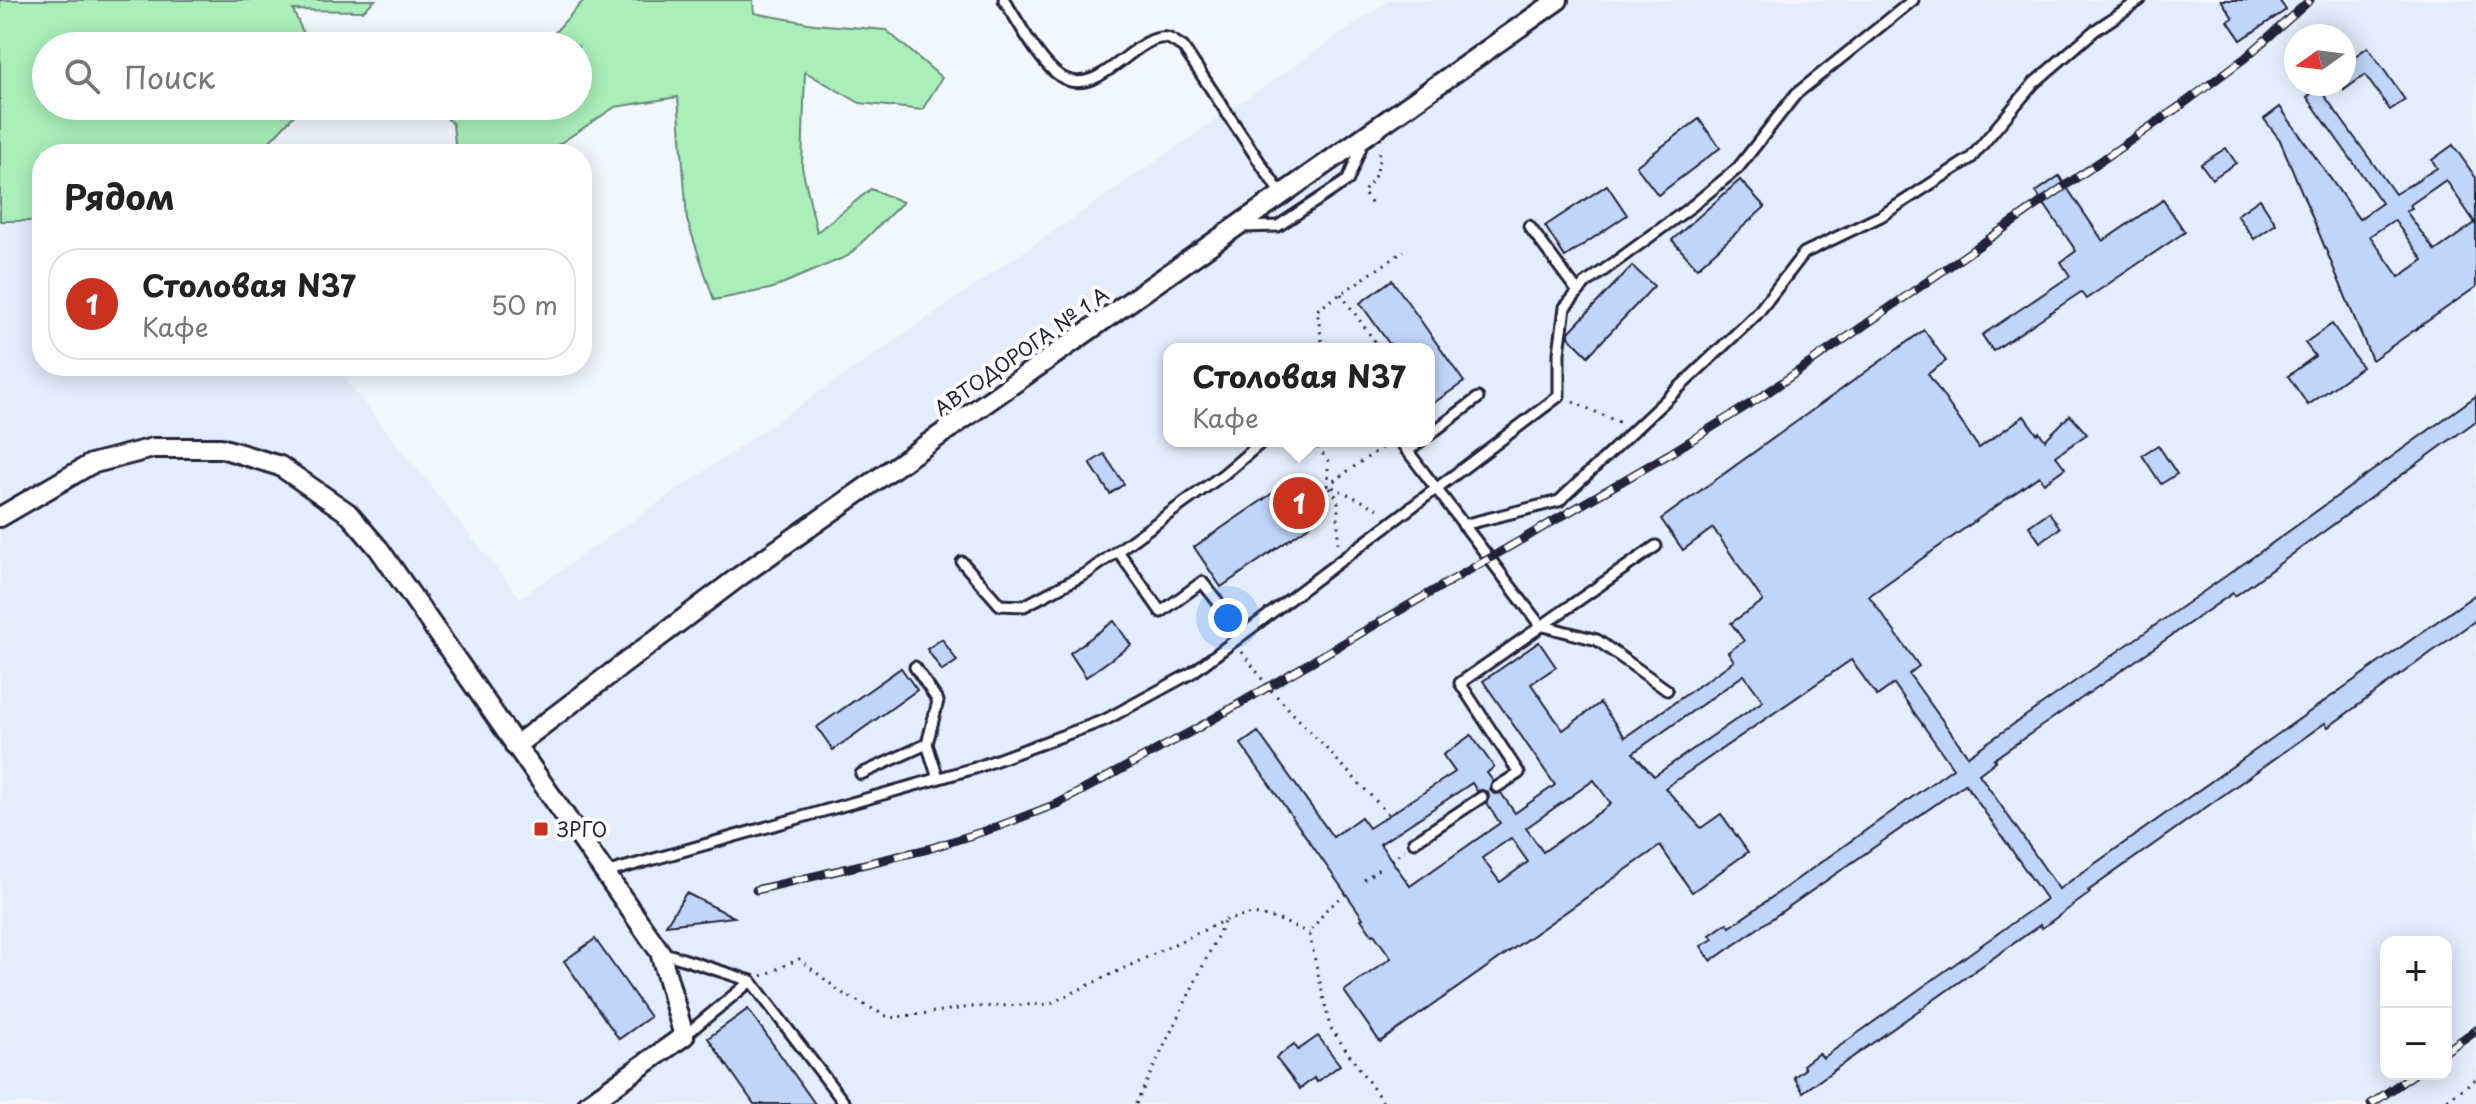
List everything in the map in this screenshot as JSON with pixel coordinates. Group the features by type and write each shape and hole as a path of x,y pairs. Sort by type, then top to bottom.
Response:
{"street":[{"name":"АВТОДОРОГА № 1 А","path":"515,746 740,576 1281,194 1372,139 1558,0"},
{"path":"0,517 91,464 153,448 221,448 280,466 348,513 379,549 660,952 684,1036 588,1104"}],"lane":[{"path":"1004,0 1048,65 1062,78 1079,83 1095,78 1152,40 1167,38 1183,47 1281,194"},
{"path":"605,873 975,768 1105,720 1193,672 1559,396 1559,353 1565,307 1578,292 1738,168 1796,94 1913,0"},
{"path":"1463,525 1559,501 1757,314 1804,253 1881,216 1971,158 2034,83 2094,31 2140,0"},
{"path":"1234,227 1278,226 1348,180 1372,139"},
{"path":"1529,226 1578,292"},
{"path":"1435,430 1478,398"},
{"path":"962,562 1000,605 1024,606 1087,573 1224,474 1256,447"},
{"path":"1404,447 1540,625 1597,640 1667,690"},
{"path":"1407,451 1413,447"},
{"path":"1497,787 1519,773 1460,683 1656,546"},
{"path":"1118,551 1161,612 1202,582 1243,633"},
{"path":"915,667 938,701 927,744 938,778"},
{"path":"861,774 927,744"},
{"path":"1414,842 1482,797"},
{"path":"660,952 751,981 845,1104"},
{"path":"684,1036 751,981"}],"path":[{"path":"1371,203 1363,192 1371,184 1380,162 1372,139"},
{"path":"1322,343 1317,310 1404,251"},
{"path":"1341,294 1376,343"},
{"path":"1574,402 1635,430"},
{"path":"1318,447 1328,461 1328,485 1338,499 1338,563"},
{"path":"1312,495 1382,447"},
{"path":"1328,485 1398,518"},
{"path":"1233,640 1268,687 1389,815"},
{"path":"1364,880 1380,868"},
{"path":"1346,894 1327,909 1309,933 1330,1027 1384,1104"},
{"path":"751,981 799,959 842,993 890,1018 972,1007 1049,1004 1225,920 1253,914 1277,919 1309,933"},
{"path":"1136,1104 1225,920"},
{"path":"2441,1104 2476,1079"}],"shaded area":[{"path":"1390,0 2476,0 2476,1104 0,1104 0,221 32,221 32,376 343,376 520,598"}],"green space":[{"path":"0,0 375,0 363,11 293,10 303,32 32,32 32,120 290,120 267,144 32,144 32,221 0,221"},
{"path":"584,0 753,0 754,13 814,24 886,30 942,78 922,110 860,103 805,72 802,167 817,232 871,189 903,202 848,256 770,289 714,300 687,220 678,97 615,107 559,144 455,144 453,124 449,120 592,120 592,32 555,32"}],"building":[{"path":"2221,0 2279,0 2286,10 2241,40 2228,21 2233,18"},
{"path":"2368,47 2405,100 2390,110 2365,75 2356,81 2356,56"},
{"path":"2308,96 2325,96 2395,194 2437,168 2432,160 2453,145 2476,178 2476,287 2372,360 2280,140 2264,119 2280,107 2359,219 2382,203","holes":["2446,180 2475,223 2435,251 2406,211","2394,220 2423,260 2399,277 2370,236"]},
{"path":"1699,119 1720,148 1658,195 1636,166"},
{"path":"2226,148 2236,163 2212,179 2201,164"},
{"path":"2059,176 2103,241 2163,200 2185,232 2086,299 2081,292 1993,351 1982,335 2070,276 2061,262 2076,251 2036,192"},
{"path":"1740,180 1765,207 1697,268 1672,240"},
{"path":"1607,185 1627,215 1565,257 1545,226"},
{"path":"2260,199 2276,224 2254,239 2237,215"},
{"path":"1632,266 1654,286 1588,356 1569,337 1569,332"},
{"path":"1392,280 1464,382 1435,402 1435,343 1389,343 1360,303"},
{"path":"2332,324 2362,367 2308,405 2288,376 2315,356 2305,343"},
{"path":"1924,330 1946,361 1928,374 1979,448 2024,416 2045,440 2070,415 2087,434 2056,456 2065,468 2044,483 2039,476 1869,596 1919,666 1909,674 1968,756 2253,557 2476,396 2476,421 2235,596 2233,593 1994,759 1996,761 1979,774 2059,889 2476,594 2476,620 2328,727 2325,723 2088,891 2090,893 2042,928 2040,925 1803,1092 1794,1077 1805,1069 1803,1065 1819,1053 1823,1058 2046,899 1965,784 1711,961 1701,946 1713,939 1710,935 1727,923 1730,927 1953,768 1894,684 1877,696 1851,660 1665,788 1701,828 1721,814 1748,852 1692,892 1660,846 1380,1042 1344,991 1391,958 1241,744 1258,732 1333,837 1361,817 1369,828 1455,772 1443,755 1471,735 1494,767 1487,773 1493,781 1490,790 1494,794 1501,793 1515,813 1555,785 1483,681 1539,642 1556,667 1531,684 1563,730 1600,703 1625,737 1734,661 1728,652 1744,641 1731,623 1763,601 1713,528 1683,550 1661,519","holes":["1744,675 1763,701 1654,776 1633,753","1594,780 1611,804 1543,852 1526,828","1472,783 1477,791 1488,792 1486,803 1500,823 1410,886 1380,844","1511,838 1528,862 1500,882 1482,858"]},
{"path":"2158,445 2177,474 2161,484 2142,455"},
{"path":"1104,454 1124,484 1110,494 1090,463"},
{"path":"1299,475 1325,515 1221,587 1194,547"},
{"path":"2049,512 2060,528 2040,542 2029,526"},
{"path":"1114,621 1131,645 1086,677 1070,653"},
{"path":"942,639 957,661 942,671 927,649"},
{"path":"901,668 917,690 833,750 817,727"},
{"path":"686,893 734,917 666,925"},
{"path":"595,939 650,1017 619,1039 564,961"},
{"path":"748,1009 815,1104 754,1104 708,1038"},
{"path":"1318,1036 1340,1065 1317,1082 1314,1078 1300,1089 1276,1058 1294,1044 1298,1050"}],"railway":[{"path":"756,890 928,849 994,828 1059,803 1194,730 1669,454 1761,397 2183,104 2245,58 2310,0"},
{"path":"2452,1047 2476,1030"},
{"path":"2371,1104 2405,1080"}],"place":[{"name":"Столовая N37","path":"1299,503"},
{"name":"ЗРГО","path":"541,829"}]}
